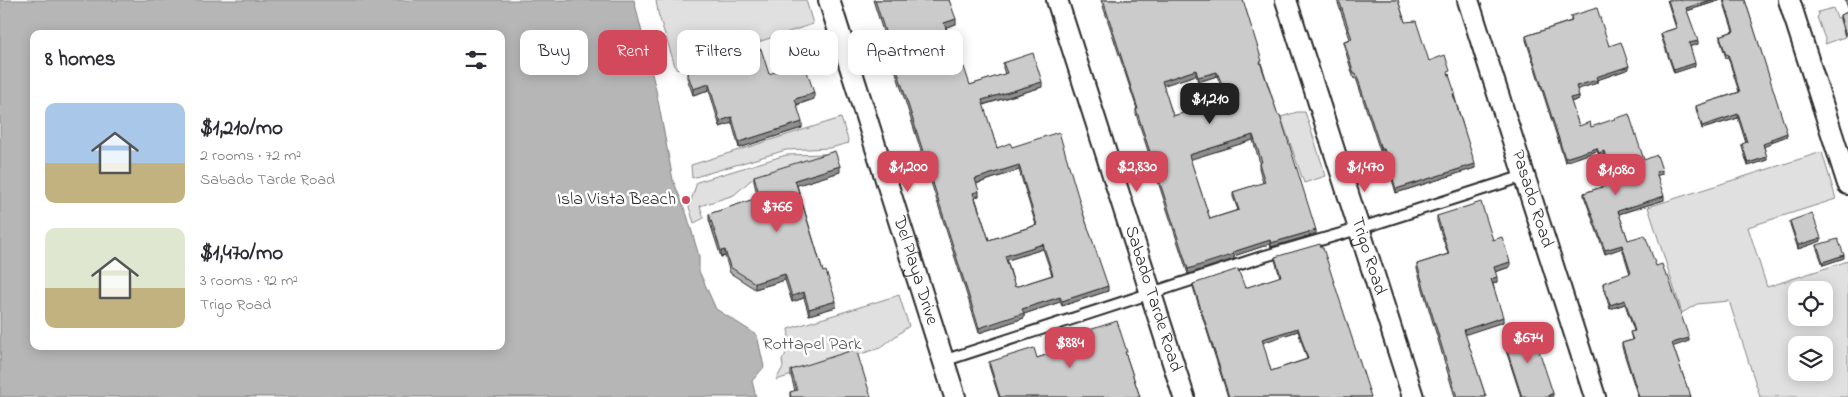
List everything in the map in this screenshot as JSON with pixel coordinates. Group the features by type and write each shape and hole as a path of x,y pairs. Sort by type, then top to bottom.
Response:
{"street":[{"name":"Del Playa Drive","path":"829,0 955,397"},
{"name":"Sabado Tarde Road","path":"1057,0 1184,397"},
{"name":"Trigo Road","path":"1286,0 1412,397"},
{"name":"Pasado Road","path":"1468,0 1595,397"},
{"path":"1789,0 1848,184"}],"lane":[{"path":"943,360 1265,256 1358,229 1524,176"}],"green space":[{"path":"656,0 806,0 813,24 795,30 770,30 770,38 760,41 760,30 677,30 676,69 667,41 667,30 663,30"},
{"path":"1833,8 1837,18 1839,17 1845,37 1825,44 1826,42 1817,17 1819,15 1818,12"},
{"path":"1297,112 1305,112 1326,176 1304,183 1281,117"},
{"path":"841,118 849,143 830,148 786,150 692,178 691,165"},
{"path":"835,152 751,180 734,195 700,206 704,218 694,223 689,207 697,182 786,155"},
{"path":"1822,152 1836,199 1748,227 1767,287 1848,261 1848,397 1760,397 1729,301 1697,304 1682,313 1648,207"},
{"name":"Rottapel Park","path":"899,295 909,326 880,348 776,380 783,367 782,360 788,345 788,329"}],"shaded area":[{"path":"0,0 634,0 641,30 598,30 598,75 652,75 673,180 687,215 699,256 699,271 716,309 757,335 764,367 752,381 756,397 0,397"}],"building":[{"path":"875,0 949,0 956,19 944,23 946,30 885,30"},
{"path":"1103,0 1243,0 1262,61 1260,62 1278,115 1280,115 1316,230 1271,243 1270,240 1188,269 1136,109 1138,109","holes":["1196,70 1198,77 1217,72 1228,99 1173,116 1162,81","1253,135 1262,162 1259,163 1265,182 1233,192 1239,210 1210,219 1189,155"]},
{"path":"1339,0 1398,0 1405,22 1416,21 1429,61 1445,55 1455,93 1453,94 1475,164 1396,189 1384,149 1381,149 1344,41 1352,39"},
{"path":"1668,0 1711,0 1686,8 1698,41 1689,43 1695,63 1674,70 1661,33 1677,28"},
{"path":"1724,0 1745,0 1787,133 1763,144 1767,157 1748,163 1742,144 1747,142 1738,114 1702,126 1696,106 1740,92 1720,36 1734,31"},
{"path":"1597,8 1609,46 1621,42 1629,66 1596,77 1597,80 1576,86 1579,96 1570,98 1579,126 1590,122 1591,127 1629,114 1644,160 1657,155 1662,170 1656,172 1664,196 1618,211 1628,240 1645,235 1656,266 1662,264 1666,276 1668,276 1689,338 1672,343 1691,397 1639,397 1622,343 1633,340 1630,332 1635,331 1625,300 1610,305 1603,283 1631,273 1622,245 1605,250 1584,193 1614,183 1604,151 1599,153 1597,148 1565,158 1526,36 1572,21 1571,16"},
{"path":"1848,12 1848,32 1845,33 1840,15"},
{"path":"760,49 770,75 808,75 814,93 795,99 802,122 739,142 732,117 720,121 709,84 693,89 688,75 760,75"},
{"path":"1033,53 1042,82 982,100 997,148 1010,143 1012,147 1059,132 1083,213 1108,286 1062,301 1060,297 1022,309 1024,313 979,328 899,75 963,75 964,67 970,85 1007,73 1003,63","holes":["1019,165 1037,225 989,240 973,193 979,191 975,179","1043,244 1053,275 1015,287 1005,256"]},
{"path":"835,151 840,166 795,180 823,272 826,271 836,301 809,309 804,292 792,296 785,274 755,283 730,267 725,250 721,251 709,214 760,197 754,176"},
{"path":"1481,202 1493,240 1502,237 1510,262 1494,267 1497,277 1491,279 1503,317 1464,330 1486,397 1457,397 1417,264 1449,254 1437,216"},
{"path":"1812,213 1821,238 1798,245 1790,221"},
{"path":"1838,239 1844,255 1823,262 1817,245"},
{"path":"1320,244 1321,248 1323,248 1371,397 1229,397 1193,284 1238,269 1245,288 1281,276 1275,257","holes":["1298,328 1308,359 1271,371 1262,339"]},
{"path":"1117,321 1140,397 1000,397 989,362 1034,348 1037,358 1075,346 1071,336"},
{"path":"1531,326 1553,393 1549,395 1550,397 1522,397 1502,335"},
{"path":"856,349 871,397 791,397 790,392 797,390 791,370"}],"place":[{"name":"Isla Vista Beach","path":"686,200"}]}
